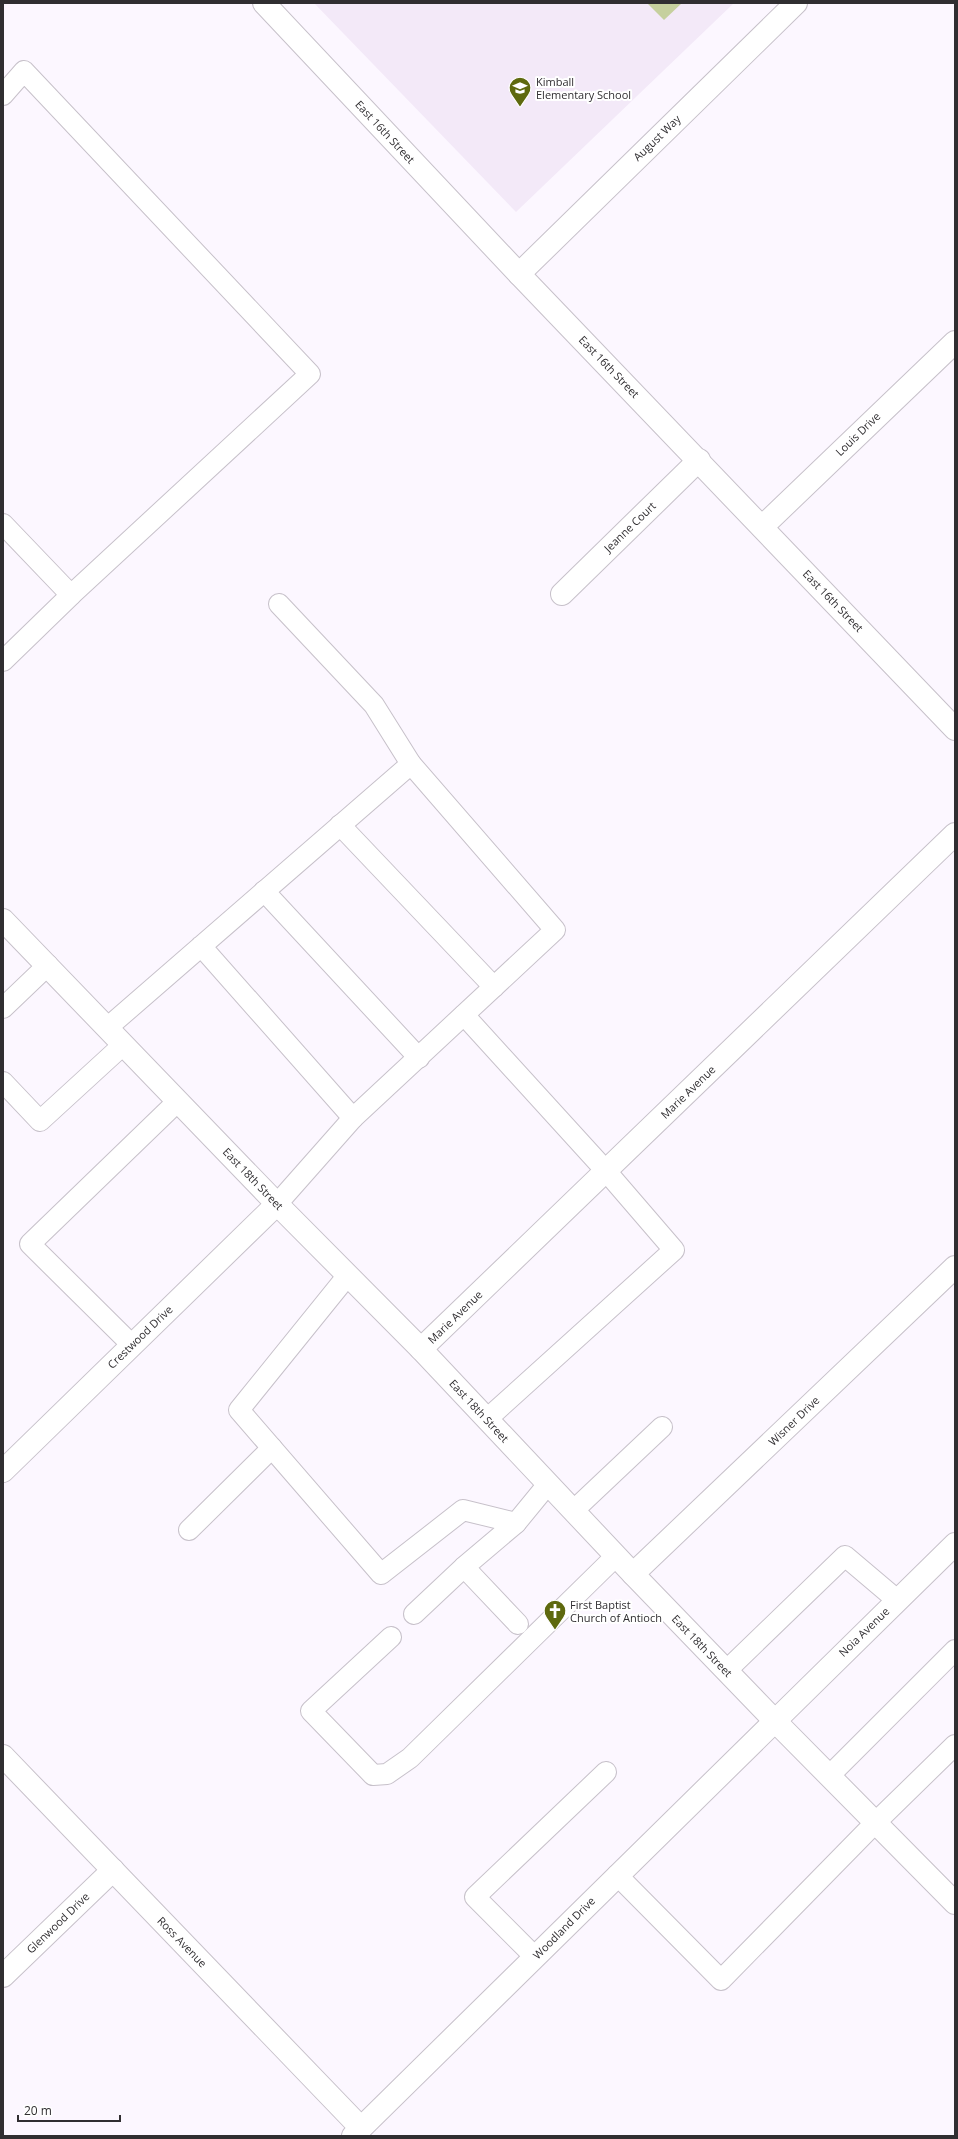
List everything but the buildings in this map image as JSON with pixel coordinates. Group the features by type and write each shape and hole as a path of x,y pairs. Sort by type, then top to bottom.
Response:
{"street":[{"name":"East 16th Street","path":"264,3 519,274 699,460 955,729"},
{"name":"August Way","path":"519,274 796,3"},
{"name":"Louis Drive","path":"762,527 955,342"},
{"name":"Jeanne Court","path":"562,594 699,460"},
{"name":"Marie Avenue","path":"421,1349 955,834"},
{"name":"East 18th Street","path":"3,920 277,1204 421,1349 726,1671 955,1903"},
{"name":"Crestwood Drive","path":"3,1470 277,1204"},
{"name":"Wisner Drive","path":"633,1574 955,1267"},
{"name":"Noia Avenue","path":"774,1720 955,1544"},
{"name":"Woodland Drive","path":"357,2132 774,1720"},
{"name":"Ross Avenue","path":"3,1756 113,1870 357,2132"},
{"name":"Glenwood Drive","path":"3,1976 113,1870"}],"lane":[{"path":"3,95 24,71 310,374 71,595 3,661"},
{"path":"7,537 71,595"},
{"path":"277,1204 353,1118 555,930 411,764 374,706 279,604"},
{"path":"107,1028 411,764"},
{"path":"340,825 494,988"},
{"path":"264,891 419,1058"},
{"path":"201,946 353,1118"},
{"path":"3,1008 48,965"},
{"path":"464,1015 606,1171 674,1250 487,1419"},
{"path":"3,1082 40,1121 123,1045"},
{"path":"132,1345 30,1244 178,1101"},
{"path":"348,1275 239,1410 381,1574 463,1510 516,1523"},
{"path":"574,1511 662,1427"},
{"path":"189,1530 272,1448"},
{"path":"414,1614 464,1567 516,1523 548,1484"},
{"path":"390,1637 311,1712 373,1775 387,1774 401,1766 616,1556"},
{"path":"726,1671 845,1556 897,1600"},
{"path":"464,1567 518,1624"},
{"path":"829,1776 955,1650"},
{"path":"617,1876 721,1980 875,1823 955,1746"},
{"path":"535,1957 475,1896 606,1772"}],"shaded area":[{"name":"Kimball Elementary School","path":"314,3 734,3 516,212"}],"place":[{"name":"Kimball Elementary School","path":"520,108"},
{"name":"First Baptist Church of Antioch","path":"555,1630"}]}
